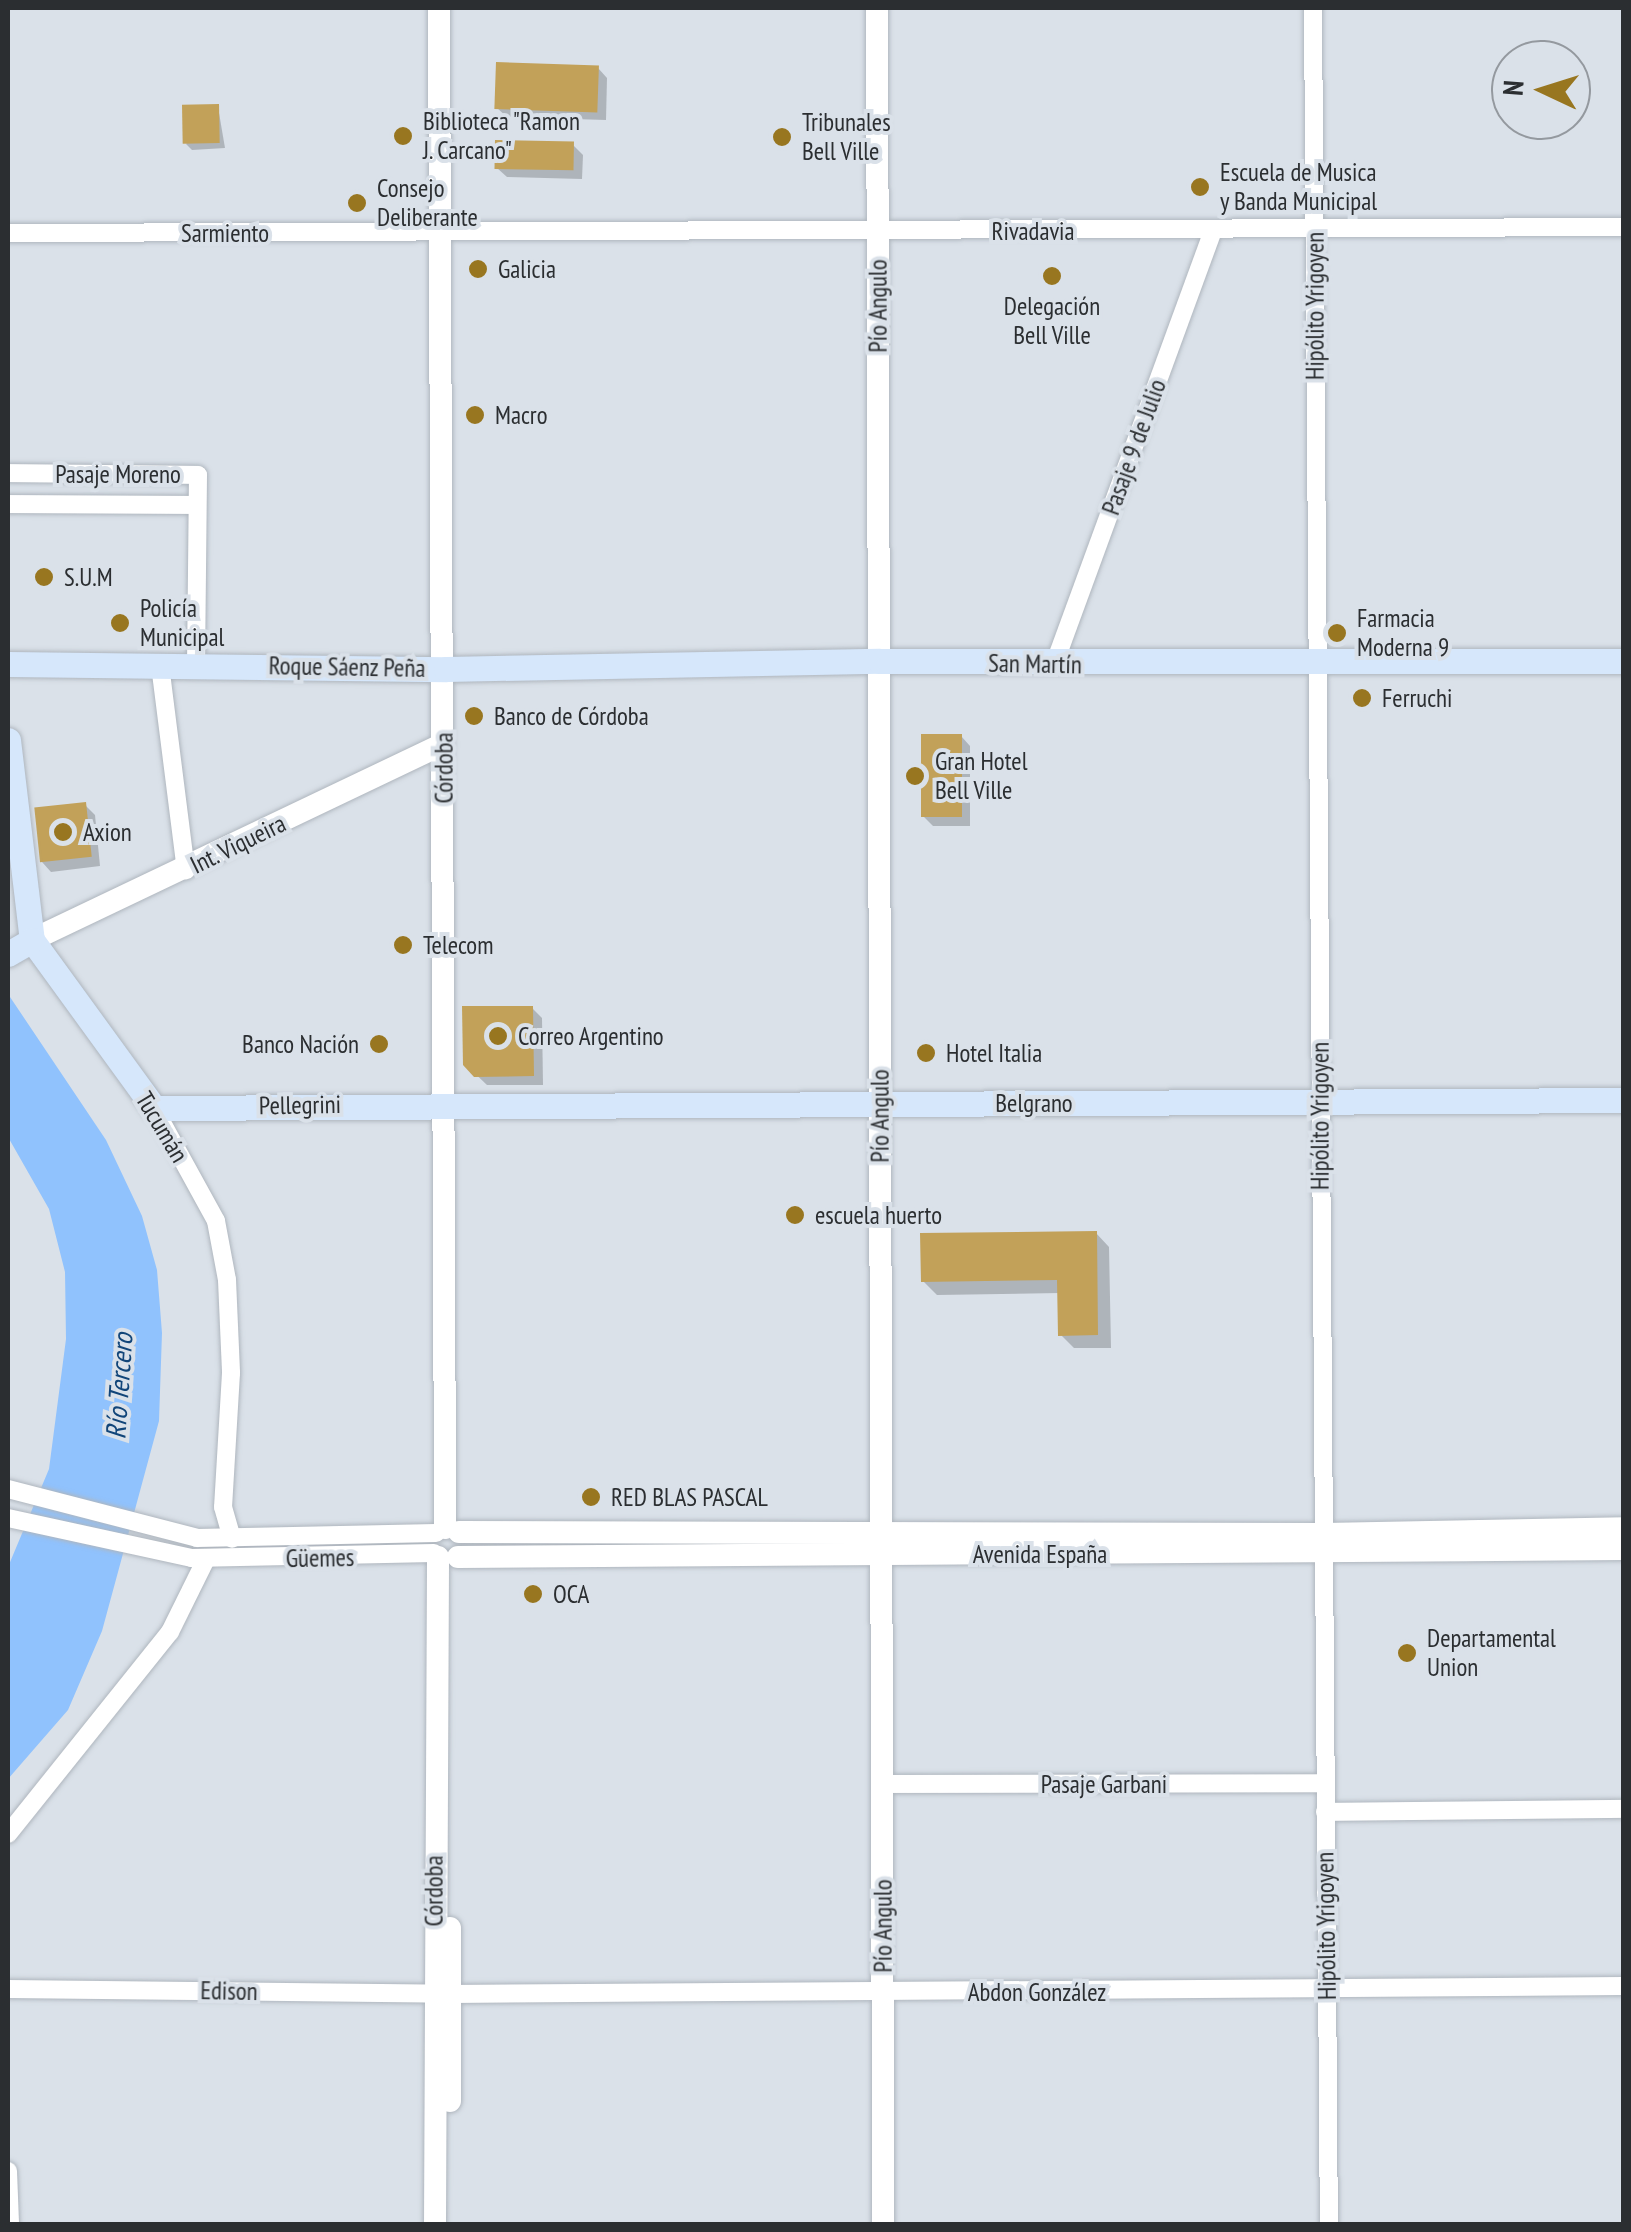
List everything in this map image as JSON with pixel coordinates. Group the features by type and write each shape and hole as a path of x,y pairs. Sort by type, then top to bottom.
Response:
{"main road":[{"name":"San Martín","path":"446,669 879,661 1317,665 1624,661"},
{"name":"Roque Sáenz Peña","path":"8,664 446,669"},
{"name":"Tucumán","path":"8,740 32,940 154,1108"},
{"path":"8,954 32,940"},
{"name":"Belgrano","path":"445,1103 1624,1100"},
{"name":"Pellegrini","path":"154,1108 445,1103"}],"street":[{"name":"Córdoba","path":"435,2224 442,1994 446,1546 446,669 439,8"},
{"name":"Pío Angulo","path":"877,8 884,2224"},
{"name":"Hipólito Yrigoyen","path":"1313,8 1329,2224"},
{"name":"Rivadavia","path":"442,234 1624,227"},
{"name":"Pasaje 9 de Julio","path":"1054,665 1213,230"},
{"name":"Sarmiento","path":"8,233 442,234"},
{"name":"Pasaje Moreno","path":"8,473 198,475 196,665"},
{"name":"Pasaje Moreno","path":"8,504 197,505"},
{"path":"160,665 186,870"},
{"name":"Int. Viqueira","path":"32,940 186,870 443,744"},
{"name":"Tucumán","path":"154,1108 216,1221 227,1280 231,1372 223,1507 225,1540"},
{"name":"Güemes","path":"8,1489 225,1540 446,1546"},
{"name":"Güemes","path":"8,1518 206,1559 446,1546"},
{"name":"Avenida España","path":"1324,1544 1624,1528"},
{"name":"Avenida España","path":"446,1546 1324,1544 1624,1549"},
{"path":"8,1834 170,1632 206,1559"},
{"name":"Pasaje Garbani","path":"882,1784 1325,1783"},
{"path":"1325,1812 1624,1809"},
{"name":"Abdon González","path":"442,1994 1327,1992 1624,1986"},
{"name":"Edison","path":"8,1988 442,1994"},
{"name":"Córdoba","path":"442,1994 450,2224"},
{"path":"8,2171 10,2224"}],"water":[{"name":"Río Tercero","path":"8,994 106,1140 142,1216 157,1270 162,1333 159,1421 102,1631 68,1710 8,1779 8,1567 49,1469 66,1339 65,1272 49,1209 8,1137"}],"building":[{"path":"496,62 599,66 597,113 494,109"},
{"path":"219,104 220,143 183,144 182,105"},
{"path":"495,140 574,141 573,170 494,169"},
{"path":"921,734 962,734 962,817 921,817"},
{"name":"Axion","path":"86,802 92,857 40,862 34,807"},
{"name":"Correo Argentino","path":"462,1006 533,1006 534,1076 474,1077 463,1065"},
{"path":"1097,1231 1098,1335 1058,1336 1057,1280 921,1282 920,1233"}],"place":[{"name":"Biblioteca \"Ramon J. Carcano\"","path":"403,136"},
{"name":"Tribunales Bell Ville","path":"782,137"},
{"name":"Escuela de Musica y Banda Municipal","path":"1200,187"},
{"name":"Consejo Deliberante","path":"357,203"},
{"name":"Galicia","path":"478,269"},
{"name":"Delegación Bell Ville","path":"1052,276"},
{"name":"Macro","path":"475,415"},
{"name":"S.U.M","path":"44,577"},
{"name":"Policía Municipal","path":"120,623"},
{"name":"Farmacia Moderna 9","path":"1337,633"},
{"name":"Ferruchi","path":"1362,698"},
{"name":"Banco de Córdoba","path":"474,716"},
{"name":"Gran Hotel Bell Ville","path":"915,776"},
{"name":"Axion","path":"63,832"},
{"name":"Telecom","path":"403,945"},
{"name":"Correo Argentino","path":"498,1036"},
{"name":"Banco Nación","path":"379,1044"},
{"name":"Hotel Italia","path":"926,1053"},
{"name":"escuela huerto","path":"795,1215"},
{"name":"RED BLAS PASCAL","path":"591,1497"},
{"name":"OCA","path":"533,1594"},
{"name":"Departamental Union","path":"1407,1653"}]}
